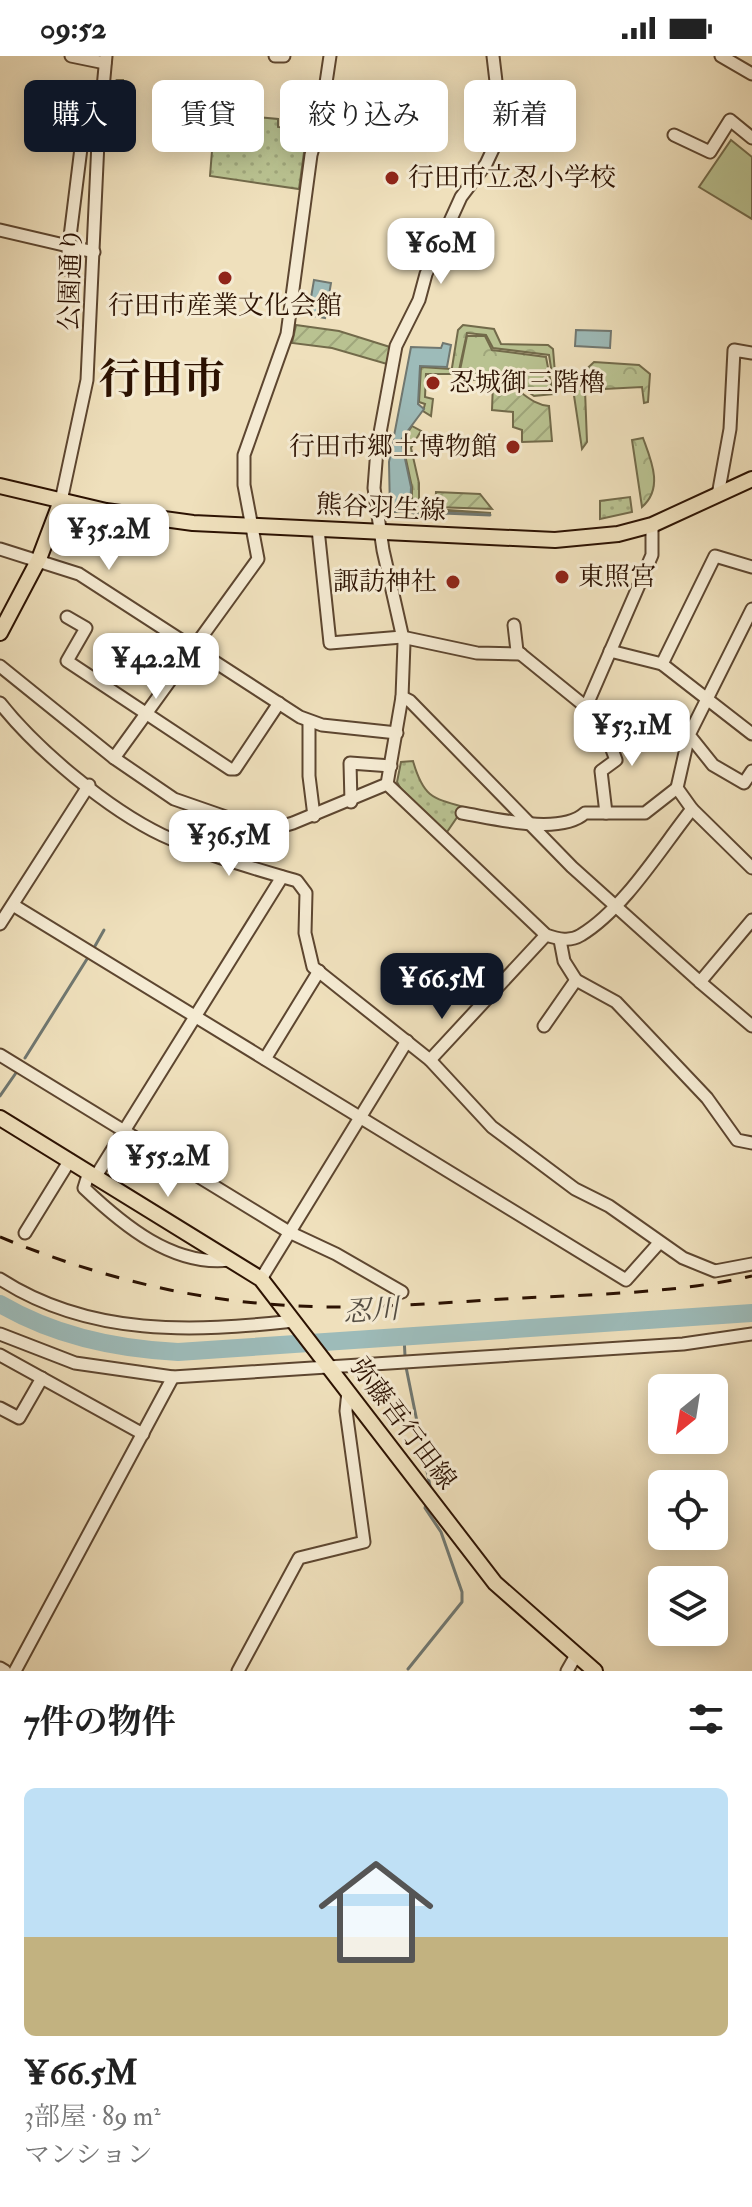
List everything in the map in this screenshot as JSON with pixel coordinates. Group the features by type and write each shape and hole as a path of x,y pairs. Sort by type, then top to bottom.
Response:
{"main road":[{"name":"熊谷羽生線","path":"0,486 152,518 253,526 555,540 618,534 652,525 752,479"},
{"path":"0,633 39,559 61,501"},
{"name":"弥藤吾行田線","path":"0,1118 261,1279 495,1583 575,1657 595,1671"}],"street":[{"path":"71,56 105,60"},
{"path":"275,56 284,56"},
{"path":"114,758 258,559 244,485 244,455 287,334 311,155 320,123 330,56"},
{"path":"387,784 402,697 402,637 374,488 377,449 396,346 419,300 426,274 461,197 486,164 494,147 497,90 493,56"},
{"path":"721,56 752,74"},
{"name":"公園通り","path":"103,80 105,60"},
{"path":"674,135 710,152 730,120 752,138"},
{"path":"66,269 81,152"},
{"name":"公園通り","path":"61,501 87,380 98,152"},
{"path":"0,230 70,249 94,252"},
{"path":"718,495 730,429 734,350 752,353"},
{"path":"586,707 652,555 652,525"},
{"path":"318,529 330,643 402,637 477,653 521,654"},
{"path":"0,549 79,574 309,722 397,733"},
{"path":"662,664 715,556 752,567"},
{"path":"462,813 529,824 576,821 585,813 645,813 677,788 689,735 752,609"},
{"path":"67,617 86,628 67,661 146,715 235,769 279,703"},
{"path":"514,625 517,651 586,707 625,714 689,735 713,765 744,783 752,771"},
{"path":"610,651 662,664 752,734"},
{"path":"0,666 114,758 174,799 243,823 273,829 351,802 387,784"},
{"path":"402,697 410,701 614,907 752,1026"},
{"path":"0,703 45,751 135,820 164,836 297,881 306,893 308,955 319,971 430,1060 502,1136 575,1189 609,1206 659,1243 709,1270 727,1270 752,1264"},
{"path":"606,813 601,771 616,760 608,739 625,714"},
{"path":"309,722 309,776 314,816"},
{"path":"351,802 350,763 391,766"},
{"path":"387,784 546,935 560,940 580,937 614,907 692,809"},
{"path":"0,924 89,785"},
{"path":"677,788 692,809 752,868"},
{"path":"230,1260 188,1259 145,1236 84,1188 124,1132 282,877"},
{"path":"13,905 626,1280 659,1243"},
{"path":"700,982 752,920"},
{"path":"430,1060 546,935"},
{"path":"560,940 564,961 576,980 616,1002 707,1098 737,1140 752,1143"},
{"path":"265,1059 319,971"},
{"path":"544,1026 576,980"},
{"path":"261,1279 407,1041"},
{"path":"0,1055 289,1232 336,1254 402,1292"},
{"path":"25,1233 70,1160"},
{"path":"0,1279 47,1303 107,1322 164,1330 296,1323"},
{"path":"0,1334 75,1363 173,1377 683,1344 752,1334"},
{"path":"0,1355 143,1434"},
{"path":"15,1671 173,1377"},
{"path":"0,1408 19,1418 42,1378"},
{"path":"238,1671 299,1558 364,1542 346,1411 348,1391"},
{"path":"567,1671 575,1657"},
{"path":"0,1668 5,1671"}],"green space":[{"path":"264,118 278,119 280,152 304,152 299,189 210,176 212,152 264,152"},
{"path":"731,140 752,157 752,219 699,187"},
{"path":"296,325 339,331 390,347 387,364 332,348 292,343"},
{"path":"463,325 494,329 501,344 548,345 553,349 555,373 552,374 549,355 493,348 486,335 467,333 458,375 451,374 458,330"},
{"path":"467,336 485,336 492,350 546,357 553,394 534,396 508,377 462,381 459,375"},
{"path":"594,362 639,365 650,374 648,402 644,403 642,387 585,390 587,442 582,449 573,389 578,377"},
{"path":"421,367 451,369 450,374 426,374 425,397 433,399 431,416 423,411 425,404 419,402"},
{"path":"493,382 509,385 534,401 549,406 552,441 522,442 522,430 513,427 513,412 492,410"},
{"path":"412,426 421,431 411,448 419,483 419,508 491,513 443,511 427,515 412,510 412,487 402,441"},
{"path":"643,438 652,464 654,483 649,499 642,507 632,440"},
{"path":"436,492 480,494 492,509 435,507"},
{"path":"630,497 632,512 600,519 600,501"},
{"path":"413,761 421,782 430,794 464,807 447,832 442,832 397,782 401,762"}],"water":[{"path":"314,280 331,283 325,318 308,315"},
{"path":"576,330 611,331 610,348 575,346"},
{"path":"443,343 451,345 447,367 420,366 418,404 424,409 401,440 411,487 410,512 390,512 389,462 411,347 441,348"}],"waterway":[{"path":"410,511 426,516 443,513 490,515"},
{"path":"95,946 104,930"},
{"path":"25,1058 87,959"},
{"path":"0,1096 18,1070"},
{"name":"忍川","path":"0,1304 42,1324 86,1338 132,1348 178,1352 752,1313"},
{"path":"404,1336 405,1356"},
{"path":"406,1367 431,1491"},
{"path":"408,1669 462,1602 462,1592 441,1532 425,1508 426,1504"}],"railway":[{"path":"0,1237 103,1273 173,1291 245,1302 311,1307 638,1292 752,1276"}],"place":[{"name":"行田市立忍小学校","path":"392,178"},
{"name":"行田市産業文化会館","path":"225,278"},
{"name":"忍城御三階櫓","path":"433,383"},
{"name":"行田市郷土博物館","path":"513,447"},
{"name":"東照宮","path":"562,577"},
{"name":"諏訪神社","path":"453,582"}],"district":[{"name":"行田市","path":"162,380"}]}
